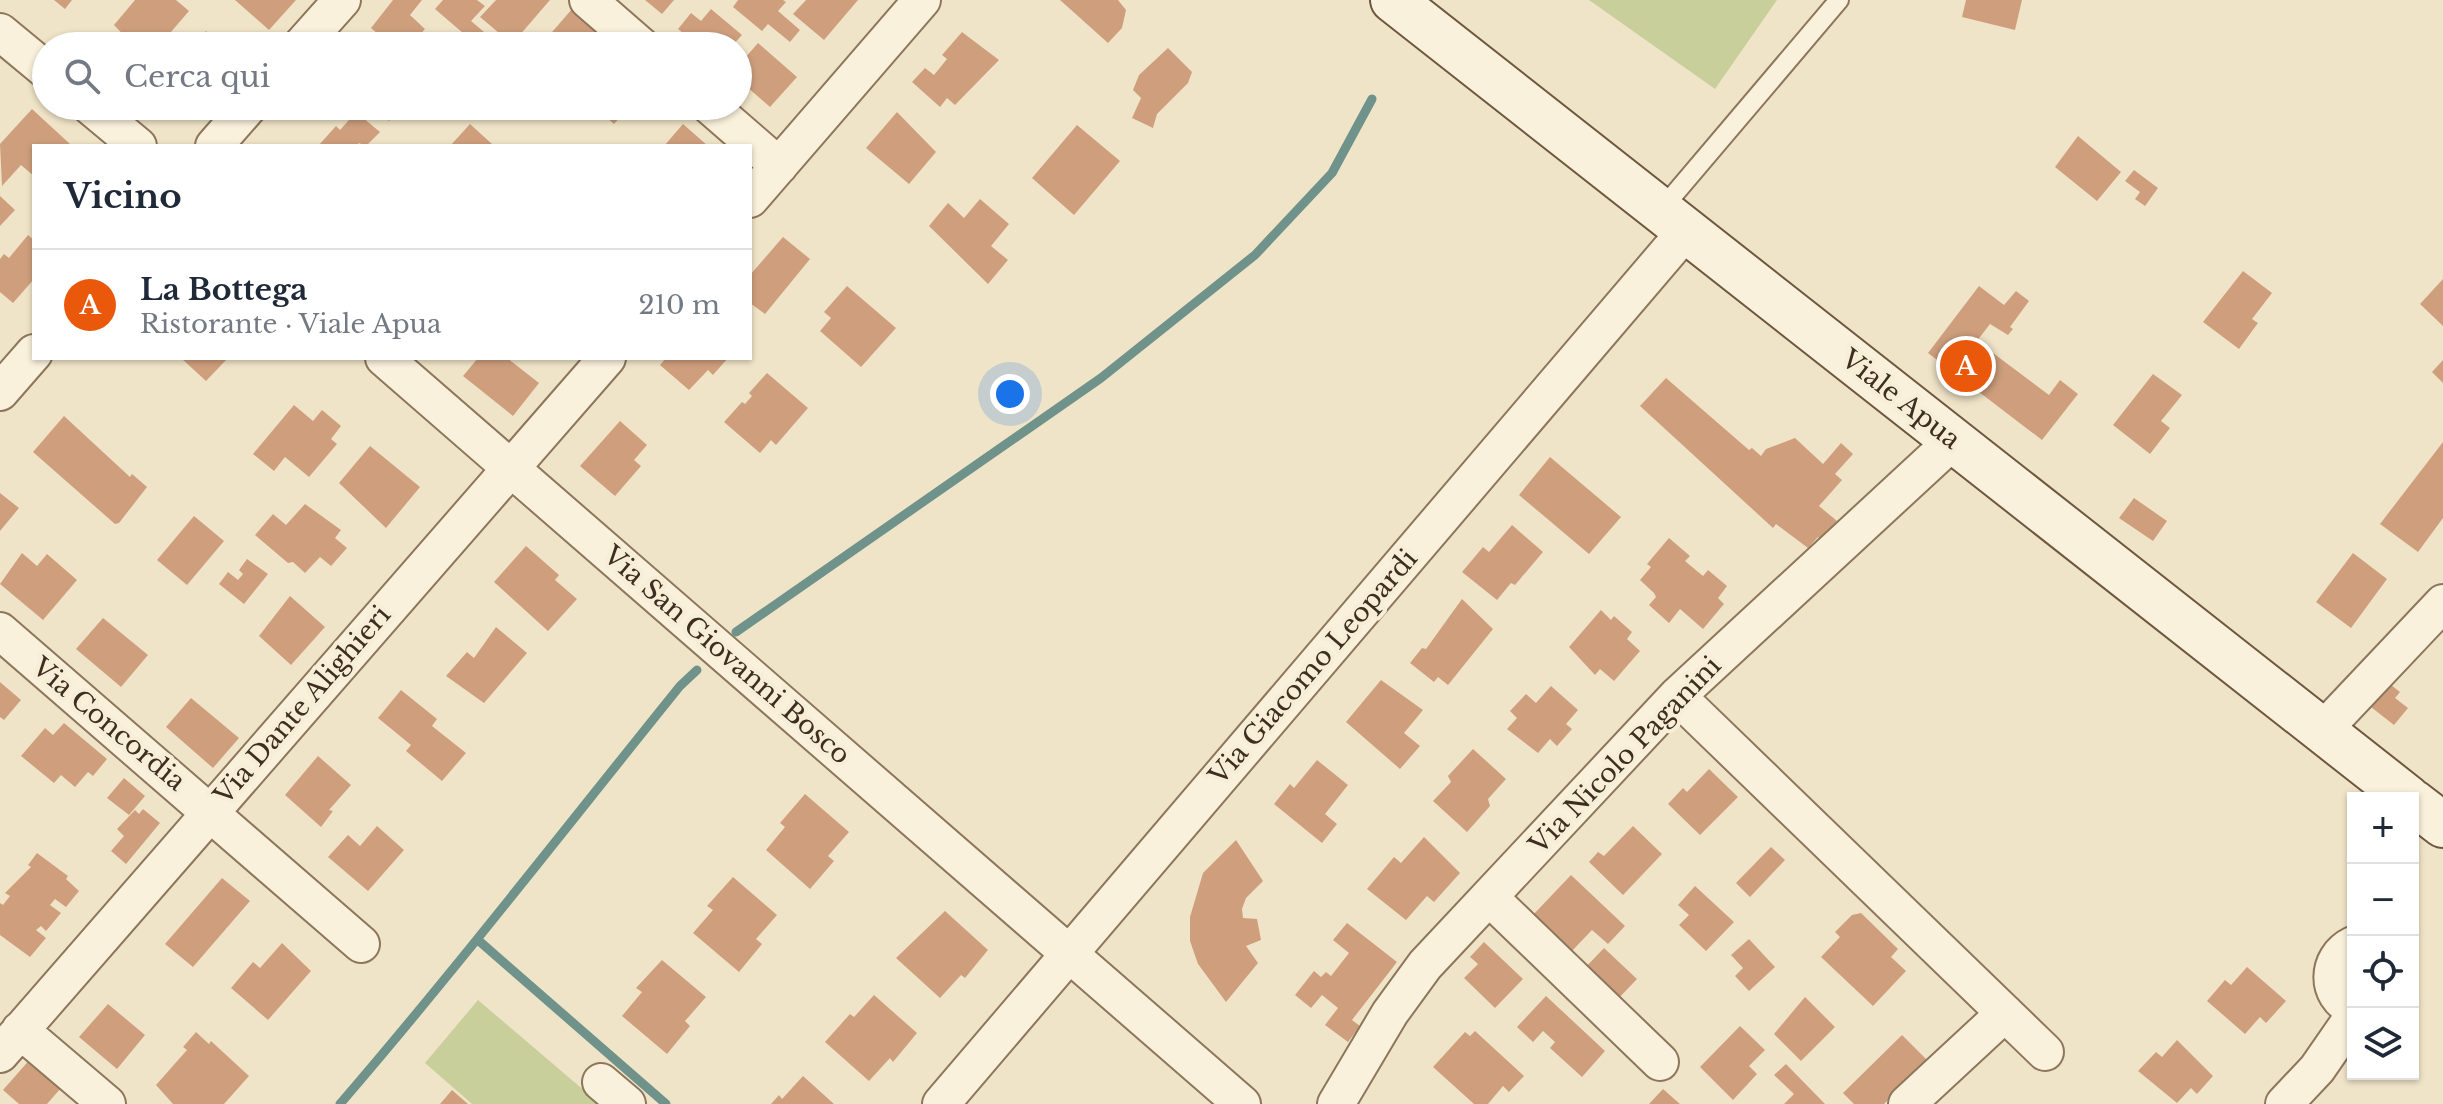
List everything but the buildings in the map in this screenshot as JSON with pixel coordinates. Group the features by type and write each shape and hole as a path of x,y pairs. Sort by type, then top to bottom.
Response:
{"street":[{"path":"313,32 342,0"},
{"path":"588,0 625,32"},
{"path":"752,197 922,0"},
{"name":"Viale Apua","path":"1393,0 2401,792"},
{"path":"0,32 32,58"},
{"path":"107,120 136,144"},
{"path":"216,144 237,120"},
{"path":"726,120 779,166"},
{"name":"Via Giacomo Leopardi","path":"941,1104 1070,953 1673,221"},
{"path":"0,392 32,355"},
{"name":"Via San Giovanni Bosco","path":"386,360 1242,1104"},
{"name":"Via Dante Alighieri","path":"10,1042 605,360"},
{"name":"Via Nicolo Paganini","path":"1336,1104 1390,1013 1425,965 1677,696 1954,440"},
{"path":"2323,730 2443,603"},
{"name":"Via Concordia","path":"0,631 361,944"},
{"path":"1677,696 2045,1052"},
{"name":"Viale Apua","path":"2419,806 2443,825"},
{"path":"1489,897 1660,1062"},
{"path":"2347,949 2339,955 2332,976 2339,998 2347,1004"},
{"path":"1907,1104 2005,1013"},
{"path":"2284,1104 2317,1069 2347,1026"},
{"path":"10,1042 107,1104"}],"lane":[{"path":"1673,221 1839,0"}],"green space":[{"path":"1589,0 1777,0 1715,89"},
{"path":"478,1000 600,1104 472,1104 425,1063"}],"waterway":[{"path":"736,632 1101,378 1255,255 1332,173 1372,99"},
{"path":"340,1104 680,686 697,670"},
{"path":"478,940 666,1104"}],"place":[{"name":"La Bottega","path":"1966,366"}]}
